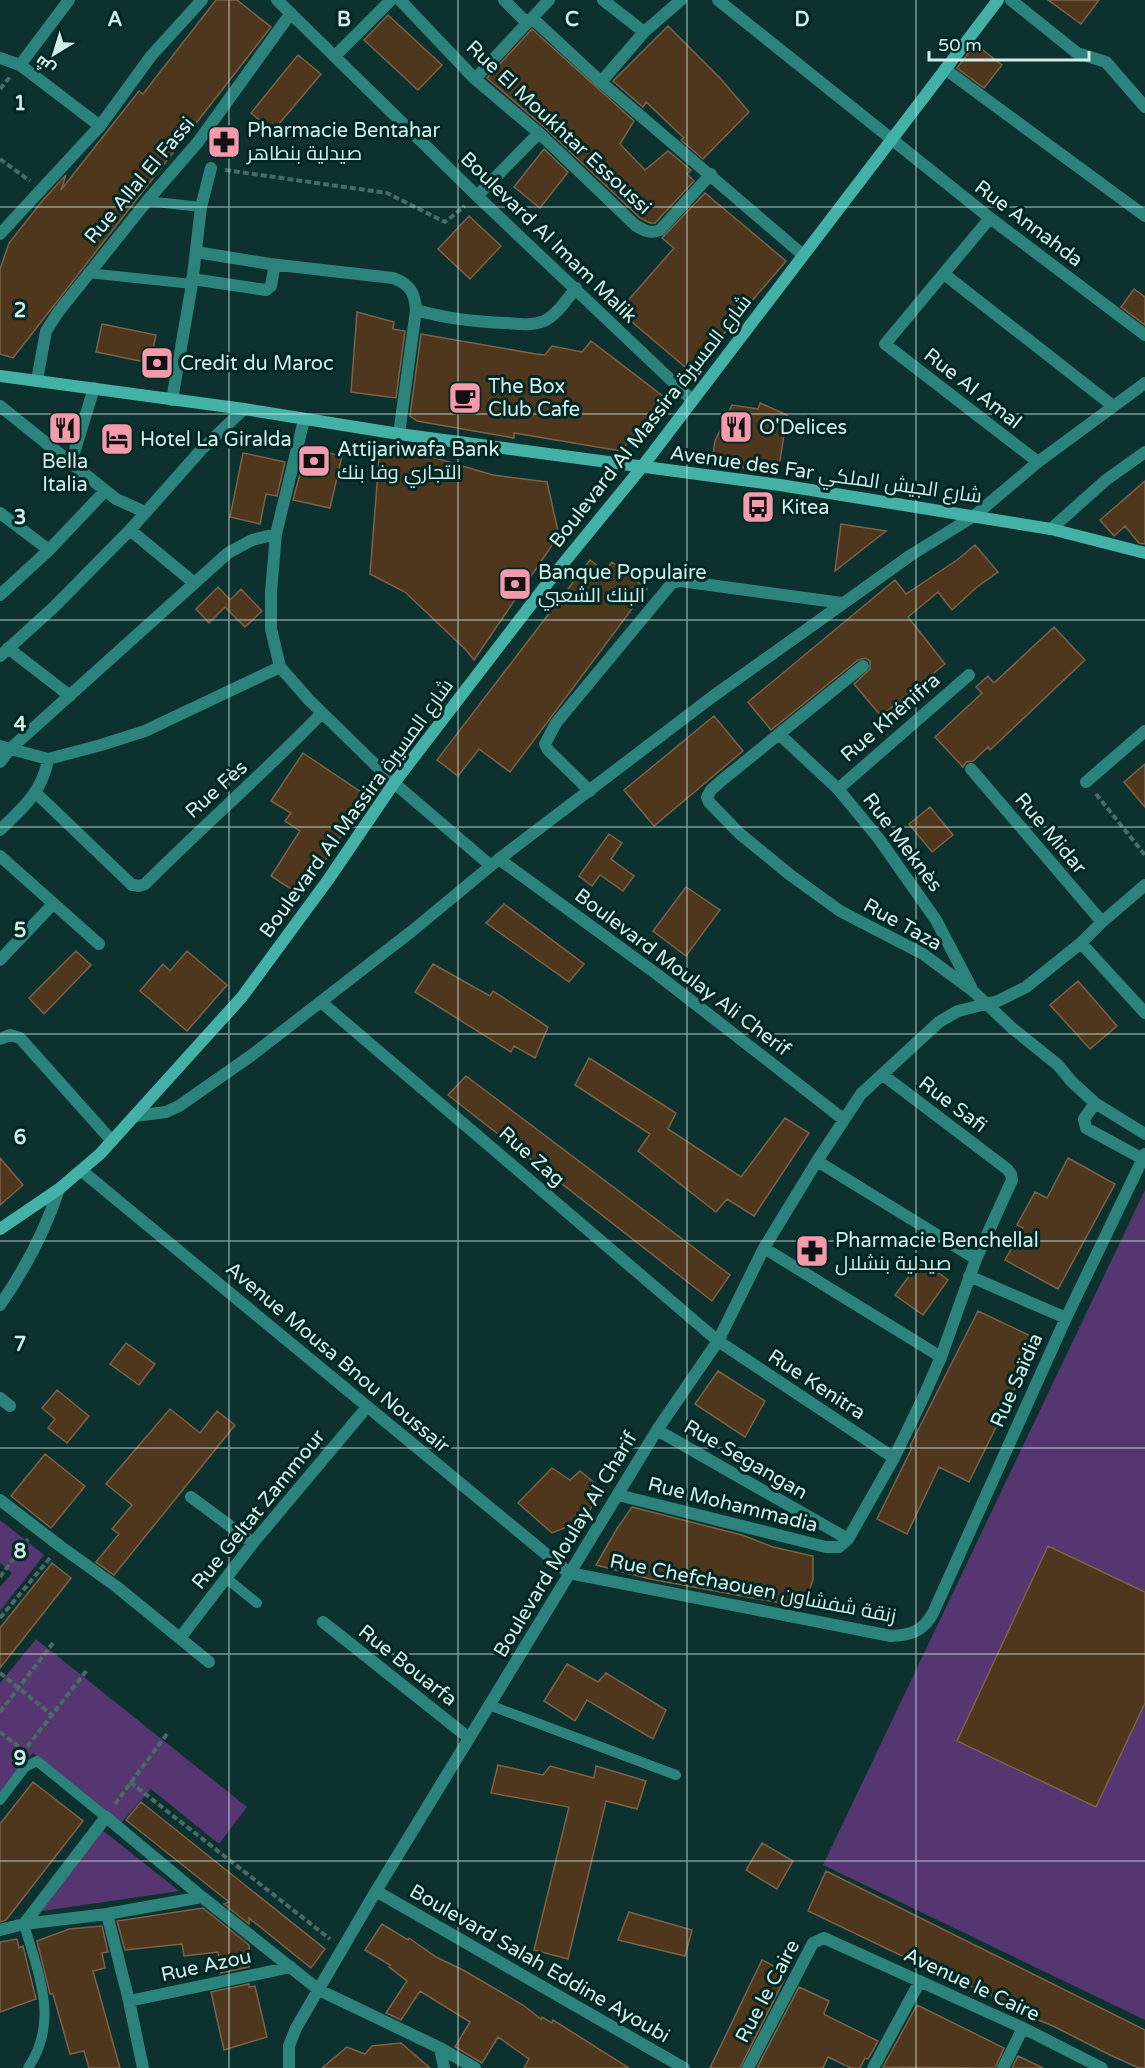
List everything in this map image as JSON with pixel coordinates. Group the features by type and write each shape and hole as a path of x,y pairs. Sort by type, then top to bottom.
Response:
{"main road":[{"name":"Boulevard Al Massira شارع المسيرة","path":"0,1229 82,1171 242,997 328,880 394,783 553,576 642,467 945,69 993,2"},
{"name":"Avenue des Far شارع الجيش الملكي","path":"0,376 244,409 399,434 780,485 1051,528 1145,553"}],"street":[{"path":"0,234 100,126 151,56 202,0"},
{"name":"Boulevard Al Imam Malik","path":"278,0 477,196 692,400"},
{"path":"335,56 391,0"},
{"name":"Rue El Moukhtar Essoussi","path":"400,0 474,79 539,133 635,225 648,232 660,230 711,174"},
{"path":"504,0 711,174 803,255"},
{"path":"474,79 549,0"},
{"path":"603,0 644,32"},
{"path":"601,81 644,32 681,0"},
{"name":"Rue Annahda","path":"718,0 990,218 1145,335"},
{"path":"1011,0 1077,53 1106,62 1145,107"},
{"path":"20,65 66,1"},
{"name":"Rue Allal El Fassi","path":"37,380 46,331 88,273 198,142 291,13"},
{"path":"0,58 20,65 100,126"},
{"path":"945,69 1145,216"},
{"path":"477,196 539,133"},
{"path":"172,400 192,282 201,207 211,168"},
{"path":"990,218 944,274 1113,406"},
{"path":"196,252 270,264 393,278 407,284 415,298 416,310 399,434"},
{"path":"192,282 266,290 271,286 274,269 270,264"},
{"name":"Rue Al Amal","path":"944,274 885,344 1038,462"},
{"path":"416,310 441,318 528,325 551,317 576,288"},
{"path":"135,1116 166,1112 179,1106 252,1055 412,931 495,862 712,697 911,555 974,516 1038,462 1145,383"},
{"path":"71,463 94,388"},
{"path":"0,406 105,491 130,507 145,512"},
{"path":"70,696 4,652 54,607 130,530 201,450 244,409"},
{"path":"5,747 48,759 101,746 145,731 280,667 272,629 276,534 304,420"},
{"path":"1051,528 1106,480 1145,452"},
{"path":"0,595 49,550 105,491"},
{"path":"0,513 49,550"},
{"path":"130,530 193,582"},
{"path":"0,762 5,747 70,696 193,582 228,553 242,544 276,534"},
{"path":"590,791 548,750 545,744 547,738 556,723 672,583 680,581 728,586 842,603"},
{"path":"779,734 863,666"},
{"name":"Boulevard Moulay Ali Cherif","path":"280,667 309,700 394,783 495,862 658,975 843,1119"},
{"name":"Rue Khénifra","path":"838,789 969,675"},
{"name":"Rue Fès","path":"36,793 132,885 140,886 145,884 206,822 271,766 322,713"},
{"path":"1086,782 1145,731"},
{"name":"Rue Taza","path":"779,734 711,790 707,797 709,802 740,833 789,874 850,917 923,954 973,991 1058,1065 1071,1082 1095,1103 1145,1134"},
{"name":"Rue Meknès","path":"779,734 838,789 879,840 936,920 973,991"},
{"path":"0,830 36,793 48,759"},
{"name":"Rue Midar","path":"971,769 1102,922"},
{"path":"0,856 99,944"},
{"name":"Boulevard Moulay Al Charif","path":"289,2068 289,2046 296,2028 376,1891 657,1430 718,1341 764,1248 843,1119 861,1094 939,1022 958,1011 998,1001 1026,987 1081,943 1145,885"},
{"path":"0,960 53,904"},
{"path":"1081,943 1145,1013"},
{"name":"Rue Zag","path":"321,1002 718,1341"},
{"path":"0,1039 13,1035 24,1042 112,1141"},
{"name":"Rue Safi","path":"883,1075 1011,1174 1012,1180 976,1259"},
{"path":"1095,1103 1084,1119 1086,1128 1144,1156"},
{"name":"Rue Saïdia","path":"927,1623 1065,1317 1144,1156"},
{"path":"817,1161 976,1259 941,1357 894,1458 843,1543"},
{"name":"Avenue Mousa Bnou Noussair","path":"82,1171 569,1573"},
{"path":"0,1305 31,1257 48,1222 59,1189"},
{"path":"764,1248 941,1357"},
{"path":"969,1276 1065,1317"},
{"name":"Rue Kenitra","path":"718,1341 894,1458"},
{"name":"Rue Geltat Zammour","path":"180,1638 253,1544 367,1407"},
{"name":"Rue Segangan","path":"657,1430 843,1543"},
{"name":"Rue Mohammadia","path":"618,1495 826,1547 843,1543"},
{"path":"191,1497 253,1544"},
{"path":"0,1500 117,1587 209,1662"},
{"name":"Rue Chefchaouen زنقة شفشاون","path":"569,1573 891,1636 904,1636 918,1632 927,1623"},
{"name":"Rue Bouarfa","path":"323,1622 469,1738"},
{"path":"24,1924 106,1817 319,1990 440,2048 475,2068"},
{"name":"Boulevard Salah Eddine Ayoubi","path":"376,1891 684,2068"},
{"path":"0,1930 24,1924 107,1914 202,1897"},
{"path":"107,1914 143,2068"},
{"name":"Avenue le Caire","path":"824,1938 1023,2028 1102,2068"},
{"name":"Rue le Caire","path":"748,2068 813,1943 824,1938"},
{"name":"Rue Azou","path":"129,2001 291,1967"},
{"path":"873,2068 920,1981"},
{"path":"1003,2068 1023,2028"},
{"path":"440,2048 444,2068"}],"lane":[{"path":"147,201 201,207"},
{"path":"88,273 192,282"},
{"path":"226,1578 257,1603"},
{"path":"489,1705 675,1775"},
{"path":"0,1800 26,1767 37,1761 106,1817"},
{"path":"24,1924 44,1995 43,2040 37,2056 28,2068"}],"path":[{"path":"0,159 41,188"},
{"path":"211,168 387,193 445,222 477,196"},
{"path":"1086,782 1145,855"},
{"path":"0,1577 37,1527"},
{"path":"1,1614 60,1546"},
{"path":"0,1712 53,1643"},
{"path":"0,1732 24,1751 87,1670"},
{"path":"0,1673 52,1715"},
{"path":"106,1817 167,1734"},
{"path":"130,1782 343,1949"}],"shaded area":[{"path":"1145,1190 1145,2020 823,1865"},
{"path":"0,1520 44,1555 0,1611 0,1587 12,1573 0,1563"},
{"path":"36,1639 247,1807 219,1844 151,1789 121,1823 33,1753 0,1792 0,1683"},
{"path":"101,1829 179,1891 36,1912"}],"building":[{"path":"216,0 237,0 271,27 13,358 0,354 0,269 9,243 66,175 61,190 139,91 143,94"},
{"path":"1048,0 1099,0 1081,24"},
{"path":"388,15 442,65 418,90 364,40"},
{"path":"668,26 720,78 749,112 703,159 681,140 684,138 646,102 643,107 613,81"},
{"path":"532,29 634,121 620,144 645,170 668,151 691,170 687,174 694,181 655,223 640,218 544,127 487,78"},
{"path":"975,44 1002,65 984,88 957,68"},
{"path":"298,55 321,74 273,131 251,113"},
{"path":"544,149 568,172 540,208 514,187"},
{"path":"705,193 786,261 691,372 619,311 674,248 662,238"},
{"path":"469,216 501,246 470,279 438,249"},
{"path":"1134,289 1145,297 1145,325 1121,307"},
{"path":"357,312 394,322 393,329 405,331 396,398 351,392"},
{"path":"102,324 156,335 150,363 96,352"},
{"path":"421,334 545,355 552,346 582,352 591,341 664,397 621,451 514,433 514,438 417,421 410,416"},
{"path":"760,403 787,415 778,474 746,469 713,454 715,441 732,405 758,409"},
{"path":"380,446 422,454 493,475 547,482 559,535 474,660 405,592 370,574"},
{"path":"307,448 342,456 330,508 293,500"},
{"path":"243,453 285,462 277,496 266,494 260,524 230,517"},
{"path":"1145,481 1145,544 1139,543 1125,526 1114,536 1100,520"},
{"path":"841,524 886,531 835,571"},
{"path":"975,545 998,572 977,587 952,610 938,592 908,617 945,664 881,716 854,684 870,669 870,661 865,658 858,660 771,730 748,702 895,580 906,594 957,560"},
{"path":"590,560 605,571 612,562 647,589 510,772 479,749 458,776 437,760"},
{"path":"218,587 230,600 241,589 262,611 245,627 225,607 209,623 196,609"},
{"path":"1054,627 1085,660 990,750 988,747 973,761 966,762 963,767 935,737 982,693 976,687 988,676 994,683"},
{"path":"714,716 743,751 654,826 624,790"},
{"path":"303,753 367,796 302,896 271,876 300,831 285,821 291,813 271,801"},
{"path":"1145,764 1145,807 1124,782"},
{"path":"930,807 953,835 932,852 909,824"},
{"path":"609,834 622,843 611,859 634,876 623,891 600,875 592,886 579,876"},
{"path":"686,887 720,910 686,956 653,931"},
{"path":"504,904 584,964 569,982 486,923"},
{"path":"76,951 91,965 44,1014 29,998"},
{"path":"187,951 227,985 187,1031 140,991 163,964 170,971"},
{"path":"433,964 490,996 493,991 548,1027 535,1058 514,1046 511,1052 415,992"},
{"path":"1078,981 1117,1026 1090,1049 1050,1005"},
{"path":"589,1058 676,1113 668,1129 741,1177 785,1118 809,1133 754,1216 727,1199 716,1212 638,1151 650,1134 575,1085"},
{"path":"466,1076 730,1275 712,1301 448,1095"},
{"path":"0,1158 23,1185 0,1205"},
{"path":"1068,1158 1115,1184 1058,1289 1005,1260 1023,1228 1017,1225 1035,1192 1047,1198"},
{"path":"921,1260 948,1280 923,1315 895,1295"},
{"path":"978,1311 1039,1340 969,1482 939,1467 907,1534 877,1519 912,1448 910,1446"},
{"path":"126,1343 155,1364 139,1385 110,1364"},
{"path":"718,1371 765,1401 745,1437 695,1404"},
{"path":"57,1390 89,1416 67,1443 48,1428 55,1419 42,1408"},
{"path":"170,1409 200,1433 217,1411 235,1425 114,1575 96,1562 119,1534 112,1529 132,1505 106,1484"},
{"path":"45,1454 85,1486 51,1528 11,1496"},
{"path":"552,1468 570,1480 580,1471 602,1489 584,1520 552,1533 518,1503"},
{"path":"632,1507 813,1556 813,1580 803,1607 650,1579 596,1565"},
{"path":"1048,1546 1145,1592 1145,1703 1096,1807 957,1741"},
{"path":"52,1563 71,1578 0,1668 0,1628"},
{"path":"567,1664 598,1682 606,1673 666,1710 653,1739 587,1700 575,1721 544,1701"},
{"path":"498,1765 543,1775 550,1766 594,1778 596,1766 646,1781 637,1809 606,1801 568,1959 534,1950 569,1807 491,1793"},
{"path":"33,1782 83,1821 6,1920 0,1922 0,1824"},
{"path":"141,1802 325,1949 311,1968 249,1918 249,1924 224,1904 229,1902 126,1820"},
{"path":"762,1843 793,1861 777,1889 746,1870"},
{"path":"826,1871 1145,2030 1145,2068 1139,2068 1110,2055 1053,2026 1017,2011 989,1994 923,1966 808,1911"},
{"path":"203,1908 249,1945 249,1967 221,1973 218,1952 184,1956 182,1944 125,1950 117,1921"},
{"path":"629,1912 692,1930 685,1956 618,1940"},
{"path":"382,1924 523,2005 541,2019 542,2017 552,2023 553,2020 629,2068 524,2068 529,2059 498,2037 482,2063 455,2047 470,2022 420,1991 401,2020 386,2013 407,1981 389,1967 390,1965 365,1950"},
{"path":"102,1926 108,1952 102,1953 105,1968 93,1971 120,2068 89,2068 84,2051 70,2054 53,1994 50,1994 37,1941 69,1929"},
{"path":"17,1939 19,1948 23,1946 36,1999 0,2012 0,1942"},
{"path":"762,1960 782,1970 779,1978 784,1980 740,2068 710,2068"},
{"path":"249,1984 249,1987 255,1986 267,2037 224,2050 211,1992"},
{"path":"799,1987 829,2001 825,2015 878,2041 860,2068 851,2068 828,2057 823,2068 757,2068"},
{"path":"917,2005 1004,2048 995,2068 883,2067"},
{"path":"401,2043 430,2068 322,2068 347,2047 365,2054 372,2046"},
{"path":"1018,2056 1043,2068 1012,2068"}],"place":[{"name":"Pharmacie Bentahar صيدلية بنطاهر","path":"224,142"},
{"name":"Credit du Maroc","path":"157,363"},
{"name":"The Box Club Cafe","path":"465,398"},
{"name":"O'Delices","path":"736,427"},
{"name":"Bella Italia","path":"65,428"},
{"name":"Hotel La Giralda","path":"117,439"},
{"name":"Attijariwafa Bank التجاري وفا بنك","path":"314,461"},
{"name":"Kitea","path":"758,507"},
{"name":"Banque Populaire البنك الشعبي","path":"515,584"},
{"name":"Pharmacie Benchellal صيدلية بنشلال","path":"812,1251"}]}
